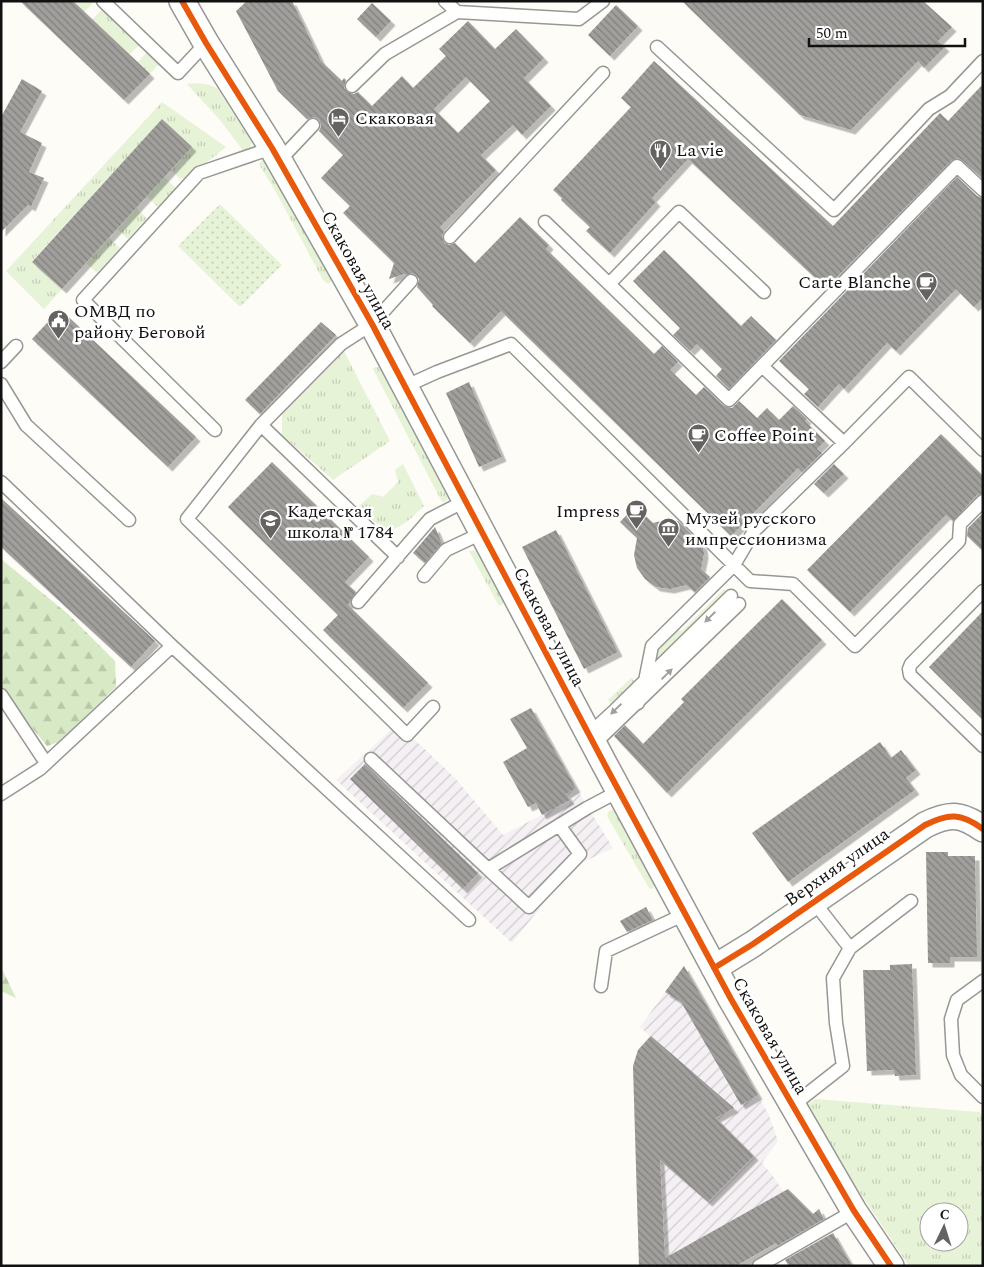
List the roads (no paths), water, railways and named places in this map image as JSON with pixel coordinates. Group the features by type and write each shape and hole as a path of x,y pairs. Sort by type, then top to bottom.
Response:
{"street":[{"name":"Скаковая улица","path":"182,1 276,155 372,324 714,968 854,1211 891,1266"},
{"name":"Верхняя улица","path":"714,968 753,944 911,834 941,817 955,816 968,819 983,829"}],"lane":[{"path":"103,1 178,73 206,43"},
{"path":"445,1 457,12"},
{"path":"352,86 385,54 457,12 579,19 603,1"},
{"path":"657,47 834,210 929,109 950,96 983,61"},
{"path":"450,237 603,73"},
{"path":"215,430 84,300 199,173 276,155 313,125"},
{"path":"545,222 729,400 957,166 983,190"},
{"path":"609,284 679,212 764,292"},
{"path":"411,281 372,324 341,344 261,425 187,520 406,736 433,707"},
{"path":"404,387 437,372 511,344 750,581 793,584 854,646 959,541 960,524 983,501"},
{"path":"1,362 16,346"},
{"path":"762,366 844,443"},
{"path":"638,703 645,681 652,646 734,565 754,531 909,376 983,450"},
{"path":"1,384 26,425 129,520"},
{"path":"261,425 398,557"},
{"path":"1,482 172,646 469,920"},
{"path":"358,602 430,519 465,501"},
{"path":"424,576 446,550 482,533"},
{"path":"983,591 911,664 909,671 910,675 983,746"},
{"path":"735,600 638,703 591,739 645,681 735,600"},
{"path":"1,794 40,769 172,646"},
{"path":"1,695 46,763"},
{"path":"371,759 529,907 580,854 560,825"},
{"path":"488,869 619,791"},
{"path":"792,1106 843,1066 836,1023 833,978 850,948 911,901"},
{"path":"814,902 850,948"},
{"path":"601,986 606,951 685,914"},
{"path":"983,981 958,1000 951,1019 953,1055 958,1068 961,1075 983,1097"},
{"path":"759,1266 854,1211"}],"place":[{"name":"Скаковая","path":"339,137"},
{"name":"La vie","path":"660,169"},
{"name":"Carte Blanche","path":"927,301"},
{"name":"ОМВД по району Беговой","path":"58,340"},
{"name":"Coffee Point","path":"698,454"},
{"name":"Impress","path":"636,530"},
{"name":"Кадетская школа № 1784","path":"271,540"},
{"name":"Музей русского импрессионизма","path":"669,547"}]}
